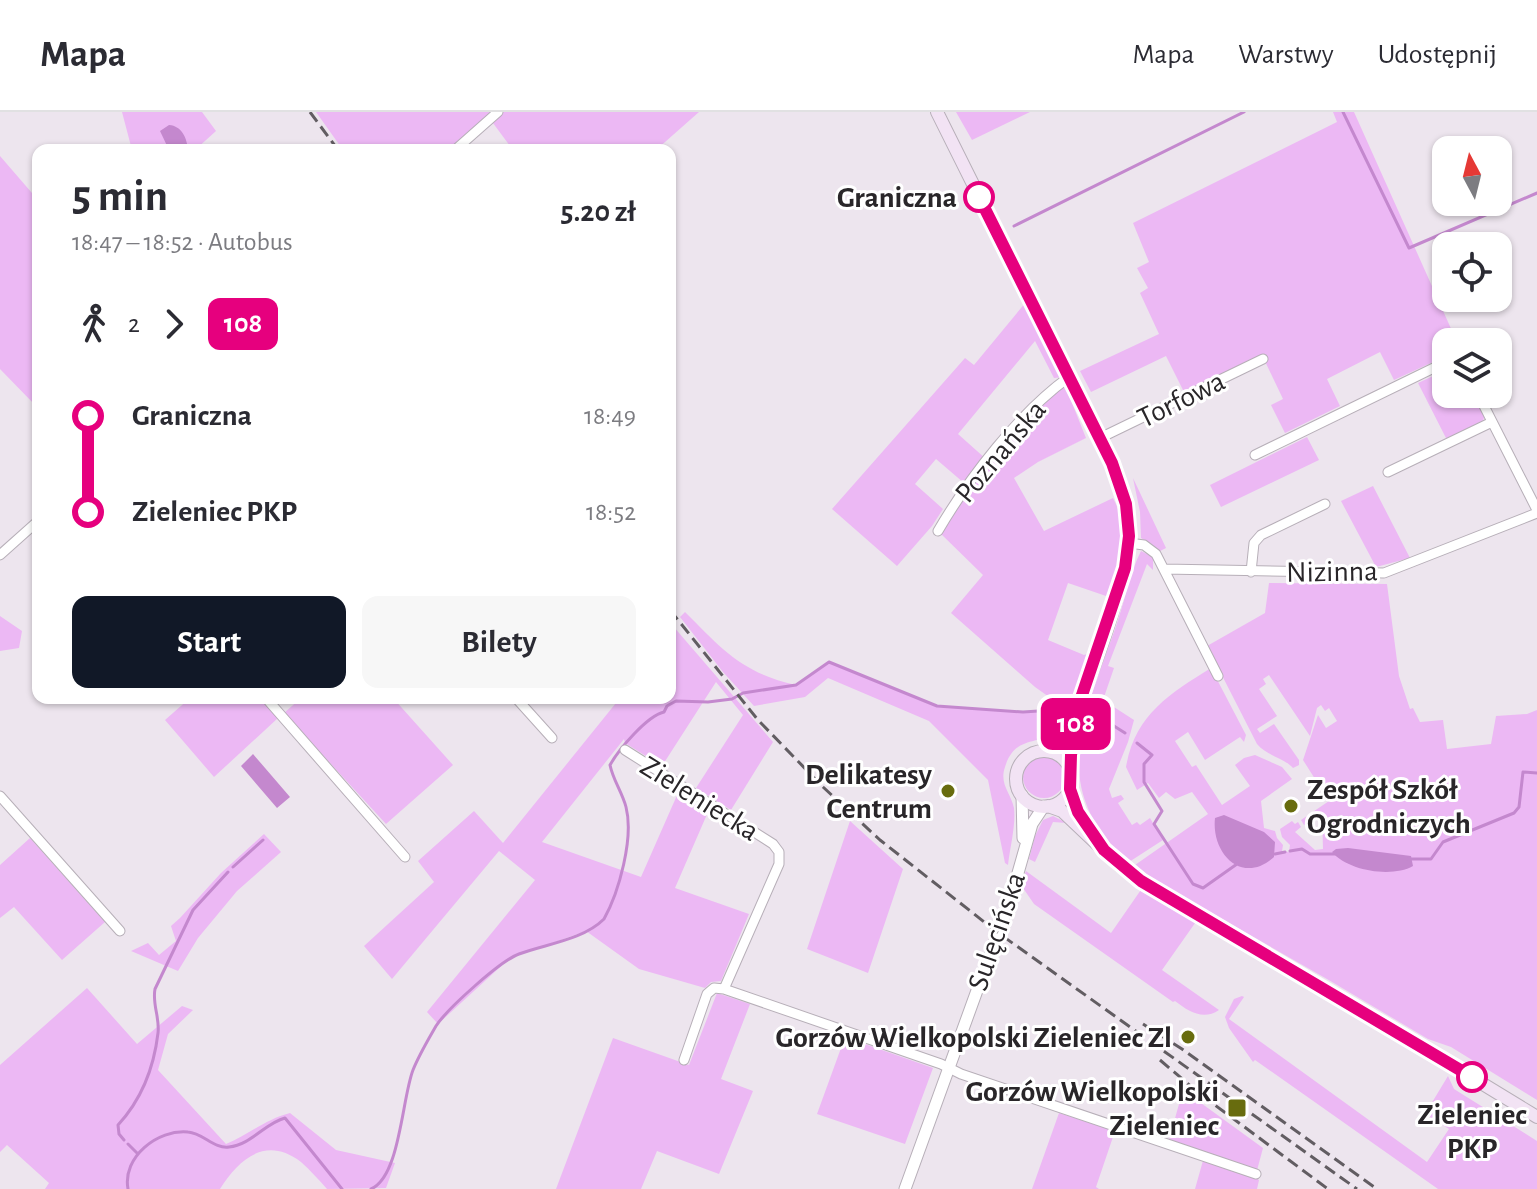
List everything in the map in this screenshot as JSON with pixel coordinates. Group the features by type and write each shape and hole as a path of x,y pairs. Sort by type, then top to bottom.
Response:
{"main road":[{"name":"Poznańska","path":"937,112 1100,438 1124,495 1129,543 1120,589 1081,698 1063,733 1054,745 1043,751"},
{"name":"Poznańska","path":"1071,775 1072,747 1081,698"},
{"path":"1104,850 1078,812 1070,789 1071,775 1062,758 1043,751 1029,755 1020,765 1016,782 1022,795 1035,805 1062,811 1104,850 1145,884 1340,997 1537,1117"},
{"path":"1046,806 1061,801 1070,789"}],"street":[{"path":"462,144 498,112"},
{"name":"Torfowa","path":"1100,438 1263,359"},
{"path":"1255,455 1432,369"},
{"name":"Poznańska","path":"938,531 959,495 1043,396 1069,377"},
{"path":"1485,408 1537,511"},
{"path":"1388,472 1492,422"},
{"path":"1251,572 1254,543 1261,535 1325,504"},
{"name":"Nizinna","path":"1164,569 1384,573 1537,511"},
{"path":"0,555 32,526"},
{"path":"1129,543 1149,547 1164,569 1218,676"},
{"path":"271,704 405,857"},
{"path":"521,704 552,738"},
{"name":"Zieleniecka","path":"625,750 773,844 779,852 779,864 724,989"},
{"name":"Sulęcińska","path":"1022,795 1022,854"},
{"path":"0,796 120,931"},
{"name":"Sulęcińska","path":"905,1189 1012,894 1032,824 1046,806"},
{"path":"684,1060 707,994 714,988 724,989 1256,1174"}],"shaded area":[{"path":"122,112 202,112 216,131 202,144 130,144"},
{"path":"316,112 699,112 663,144 509,144 490,119 460,144 339,144"},
{"path":"956,112 1030,112 972,140"},
{"path":"1333,112 1354,112 1432,286 1432,312 1444,312 1451,328 1432,328 1432,362 1394,380 1380,352 1327,379 1340,406 1285,433 1271,405 1283,399 1262,355 1184,392 1166,356 1091,392 1080,371 1159,334 1140,293 1148,288 1137,268 1149,262 1133,223 1337,122"},
{"path":"169,125 177,128 183,133 187,144 166,144 160,131"},
{"path":"0,156 32,193 32,402 0,369"},
{"path":"1026,302 1063,377 1054,378 1035,341 958,434 986,459 964,483 936,459 915,484 943,509 897,566 832,509 965,358 974,365"},
{"path":"1432,376 1432,408 1481,408 1485,415 1482,423 1447,440 1418,383"},
{"path":"1064,383 1086,438 1014,478 1044,531 1113,498 1122,523 1122,547 1109,597 1068,583 1048,640 1084,655 1090,653 1074,694 1064,713 1059,722 1047,736 1015,750 1005,767 1004,783 1014,808 1008,865 1005,863 988,780 929,721 828,678 805,697 754,706 680,617 685,612 722,648 747,666 796,685 829,662 938,706 1023,712 1066,709 1035,687 951,613 983,575 938,531 1002,448"},
{"path":"1307,437 1319,460 1221,507 1210,485"},
{"path":"1133,478 1166,548 1160,551 1141,538 1140,512"},
{"path":"1373,486 1410,558 1376,567 1341,501"},
{"path":"1141,551 1153,557 1153,570 1147,564 1108,666 1114,668 1103,700 1134,720 1109,789 1112,798 1121,795 1124,799 1118,803 1132,825 1137,822 1140,825 1150,818 1163,840 1129,862 1104,835 1088,808 1080,780 1079,752 1092,694"},
{"path":"1269,583 1387,584 1399,676 1410,709 1413,708 1420,722 1443,720 1447,749 1491,744 1496,716 1527,714 1537,710 1537,1100 1451,1047 1428,1039 1154,880 1135,865 1208,814 1192,792 1175,799 1166,792 1159,798 1148,783 1137,790 1126,767 1137,733 1156,708 1211,668 1246,735 1244,742 1240,737 1205,760 1188,732 1175,741 1192,767 1196,765 1222,805 1250,786 1235,765 1244,758 1255,755 1282,767 1292,779 1261,801 1264,828 1275,831 1283,845 1282,851 1289,852 1290,845 1282,837 1280,829 1292,821 1295,824 1298,822 1301,827 1295,832 1315,850 1323,849 1322,813 1304,825 1301,820 1329,801 1303,760 1318,715 1326,728 1337,721 1329,708 1325,711 1321,705 1317,708 1310,736 1269,675 1263,679 1266,684 1259,689 1277,716 1257,729 1260,733 1274,724 1299,760 1299,765 1293,768 1257,744 1207,646 1265,613"},
{"path":"0,616 22,631 19,648 0,651"},
{"path":"676,629 773,742 731,810 696,788 743,715 716,682 662,766 625,743 624,739 542,842 641,877 678,793 708,812 675,888 749,914 721,981 711,982 705,988 639,969 586,931 510,958 438,1024 427,1012 535,880 499,851 392,979 364,946 434,882 418,861 474,811 503,843 615,704 676,704"},
{"path":"183,704 266,704 278,718 214,777 165,720"},
{"path":"294,704 398,704 453,765 386,824 284,713"},
{"path":"253,754 290,797 277,808 241,766"},
{"path":"1044,756 1059,762 1065,777 1059,792 1044,798 1029,792 1023,777 1029,762"},
{"path":"1224,815 1264,832 1275,842 1274,857 1251,868 1231,862 1223,853 1215,831 1215,818"},
{"path":"1053,816 1067,823 1053,822 1035,862 1029,859 1035,836 1043,820"},
{"path":"850,821 903,869 868,973 807,949"},
{"path":"264,834 281,852 237,891 198,938 178,971 131,951 148,943 159,955 176,941 171,926 221,873"},
{"path":"30,838 105,922 62,960 14,907 0,918 0,865"},
{"path":"1348,848 1411,856 1413,866 1394,872 1371,871 1348,864 1332,852"},
{"path":"1026,871 1111,933 1145,884 1200,916 1162,970 1219,1010 1201,1015 1173,1002 1034,904 1021,885"},
{"path":"87,988 137,1044 182,1006 193,1010 168,1034 158,1070 226,1144 290,1113 336,1150 395,1163 386,1188 327,1189 301,1162 288,1154 265,1151 245,1160 220,1189 45,1189 49,1183 7,1145 0,1152 0,1065"},
{"path":"717,993 750,1004 721,1079 753,1091 719,1174 657,1151 641,1189 556,1189 613,1038 689,1065"},
{"path":"1242,996 1229,1019 1427,1162 1449,1129 1425,1114 1448,1076 1454,1089 1537,1141 1537,1189 1438,1189 1255,1060 1253,1062 1229,1028 1225,1017 1234,999"},
{"path":"845,1037 933,1068 905,1144 817,1114"},
{"path":"1183,1090 1263,1148 1256,1174 1168,1143"},
{"path":"1059,1113 1115,1131 1096,1187 1099,1189 1032,1189"},
{"path":"1204,1157 1246,1172 1259,1180 1257,1189 1195,1189"}],"waterway":[{"path":"1014,226 1244,112"},
{"path":"1343,112 1409,248 1537,193"},
{"path":"676,701 732,699 743,693 796,685 829,662 937,706 1023,712 1069,709"},
{"path":"371,1189 381,1182 388,1169 399,1136 413,1070 442,1018 474,986 510,958 575,937 604,919 620,880 628,834 626,807 610,765 634,734 671,704"},
{"path":"1088,716 1125,733"},
{"path":"1137,743 1152,755 1144,764 1144,782 1162,811 1154,824 1193,884 1203,888 1237,864"},
{"path":"1408,859 1431,859 1443,842 1514,813 1519,807 1523,772 1537,773"},
{"path":"233,867 263,840"},
{"path":"1290,851 1302,849 1310,854 1336,854"},
{"path":"1275,854 1285,852"},
{"path":"124,1140 119,1134 118,1125 140,1094 156,1046 155,989 193,910 228,872"},
{"path":"128,1189 128,1177 136,1156 144,1147 165,1135 188,1132 218,1146 229,1147 244,1142 285,1118 342,1189"},
{"path":"128,1144 137,1153"}],"railway":[{"path":"310,112 334,144"},
{"path":"676,618 758,720 880,840 997,932 1357,1189"},
{"path":"1143,1024 1377,1189"},
{"path":"1160,1060 1200,1094 1328,1189"}],"bus line":[{"name":"108","path":"979,197 1112,463 1128,513 1125,568 1081,698 1073,739 1070,789 1078,812 1104,850 1141,881 1472,1077"}],"place":[{"name":"Graniczna","path":"979,197"},
{"name":"Delikatesy Centrum","path":"948,791"},
{"name":"Zespół Szkół Ogrodniczych","path":"1291,806"},
{"name":"Gorzów Wielkopolski Zieleniec Zl","path":"1188,1037"},
{"name":"Zieleniec PKP","path":"1472,1077"},
{"name":"Gorzów Wielkopolski Zieleniec","path":"1237,1108"}]}
